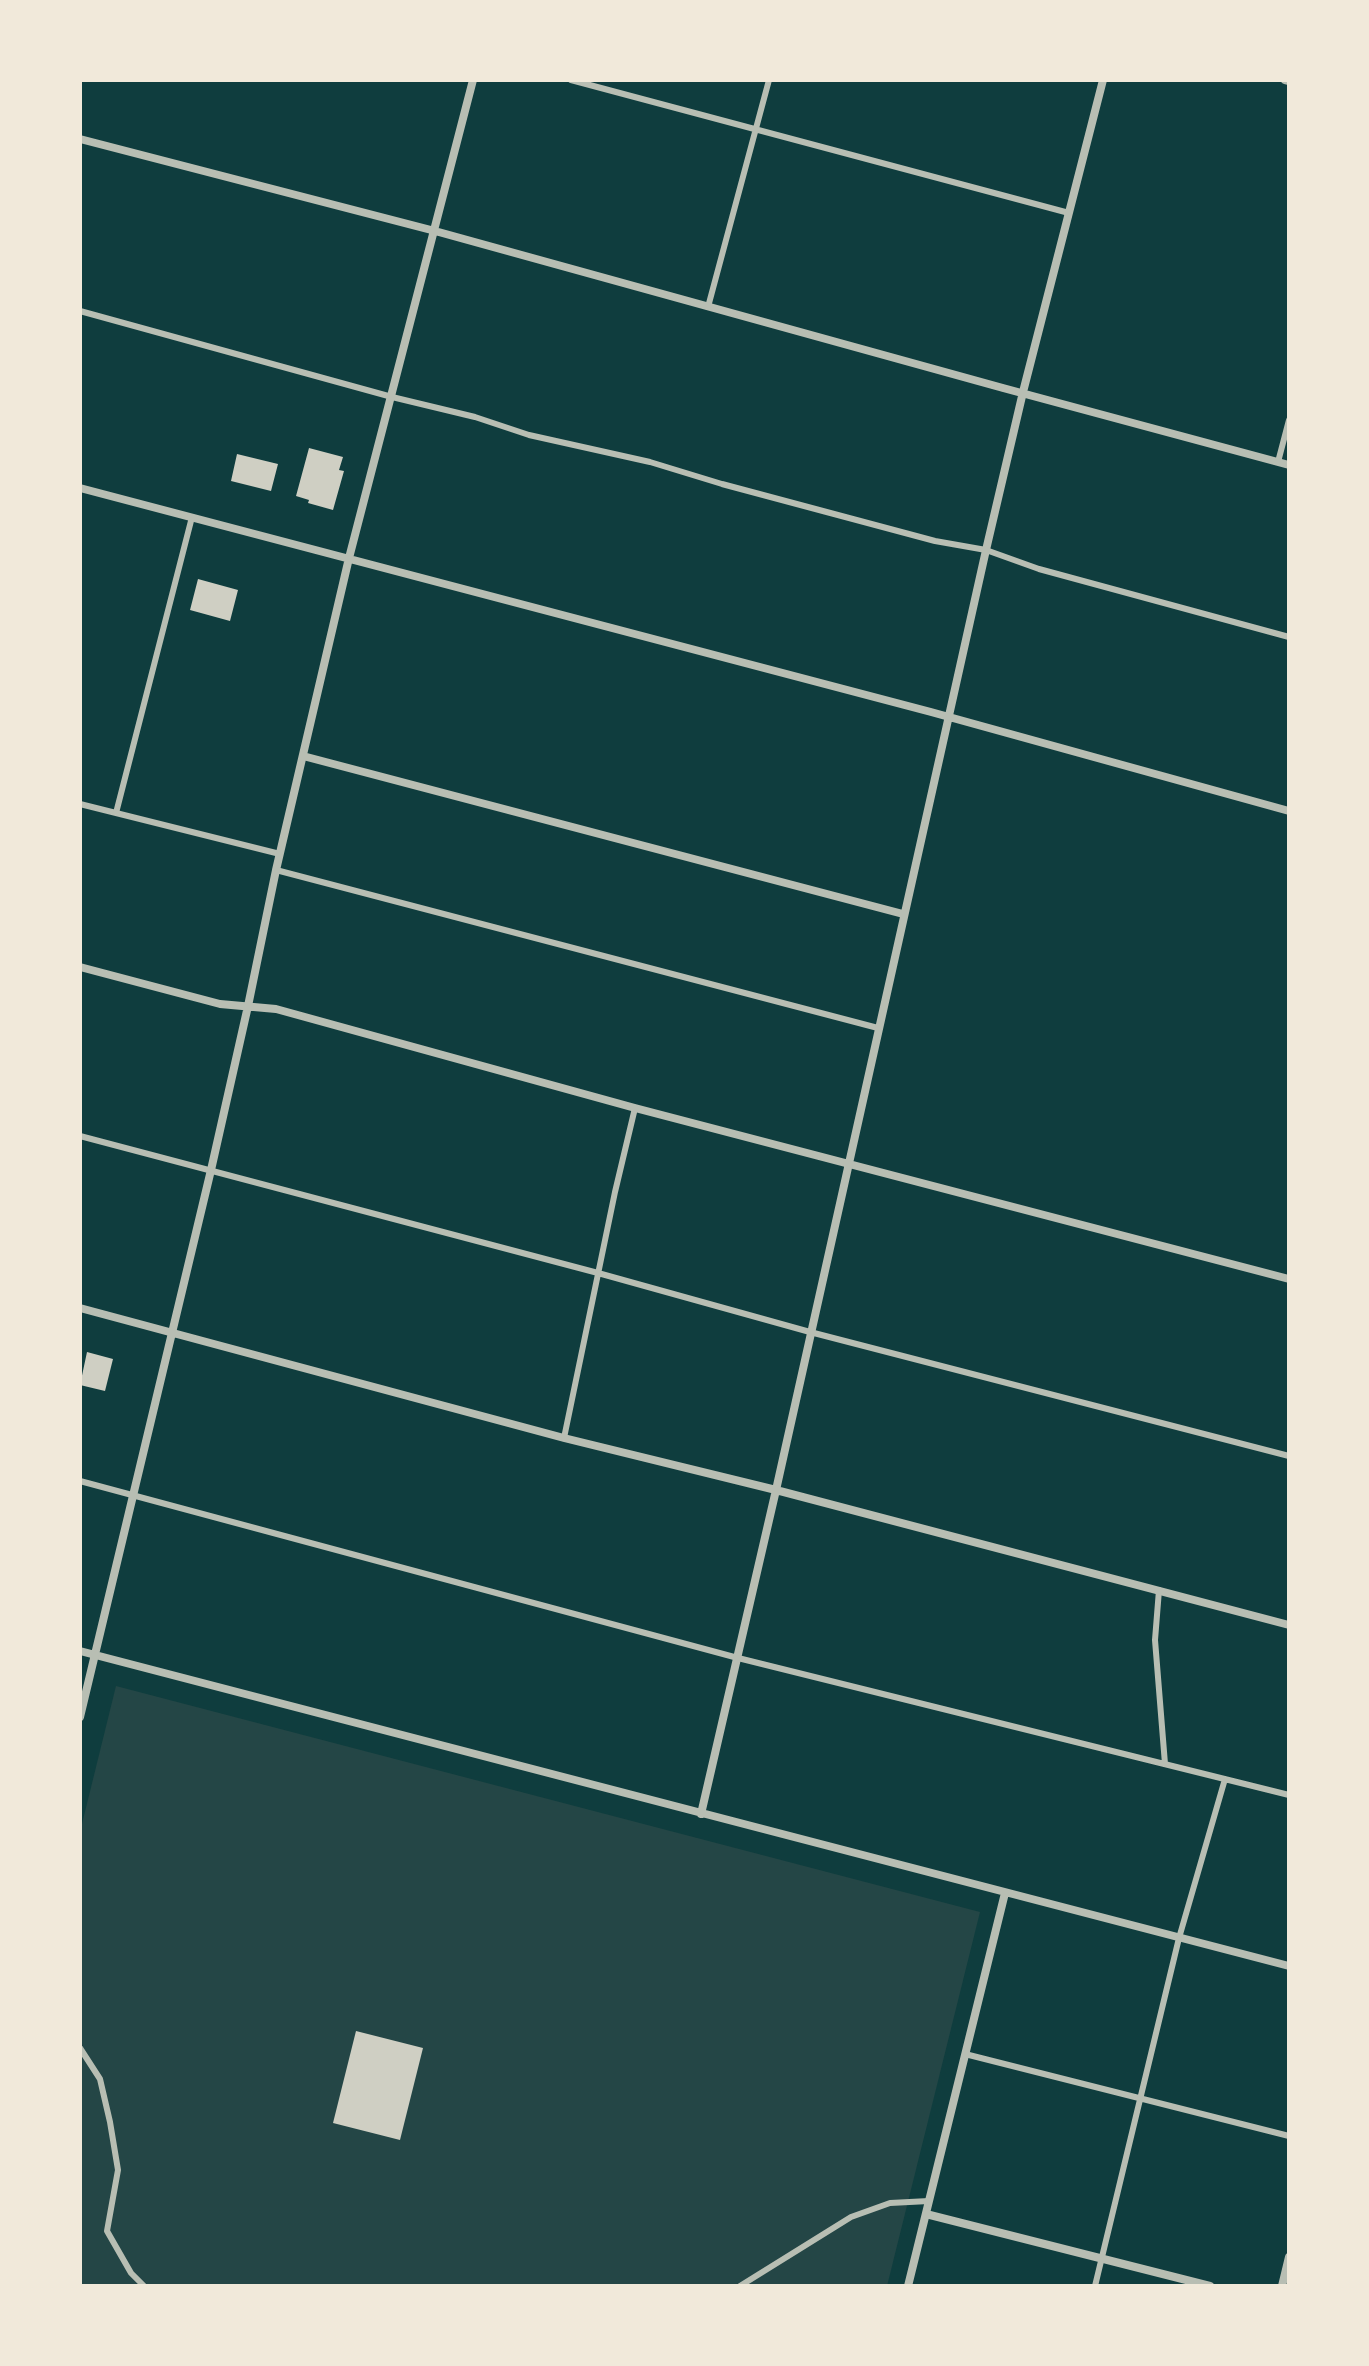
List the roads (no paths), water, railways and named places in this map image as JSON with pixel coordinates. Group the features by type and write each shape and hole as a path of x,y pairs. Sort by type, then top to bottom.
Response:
{"street":[{"path":"80,1717 211,1170 276,870 349,558 473,80"},
{"path":"701,1814 986,550 1103,80"},
{"path":"80,139 435,231 1289,465"},
{"path":"80,488 948,717 1289,811"},
{"path":"303,756 903,914"},
{"path":"80,967 220,1004 276,1009 635,1108 1289,1279"},
{"path":"80,1308 564,1438 776,1490 1289,1625"},
{"path":"80,1651 1289,1966"},
{"path":"908,2286 1005,1893"},
{"path":"926,2214 1210,2286"},
{"path":"1282,2286 1289,2257"}],"lane":[{"path":"571,80 1069,213"},
{"path":"708,307 769,80"},
{"path":"80,311 475,417 529,435 650,462 935,541 986,550 1039,569 1289,637"},
{"path":"1278,462 1289,420"},
{"path":"116,813 192,517"},
{"path":"80,804 280,854"},
{"path":"276,870 878,1028"},
{"path":"564,1438 635,1108"},
{"path":"80,1136 810,1332 1289,1456"},
{"path":"80,1481 738,1658 1289,1795"},
{"path":"1159,1590 1155,1640 1165,1764"},
{"path":"1095,2286 1179,1938 1225,1779"},
{"path":"80,2048 100,2079 118,2170 107,2231 131,2273 144,2286"},
{"path":"965,2054 1289,2136"},
{"path":"740,2286 851,2217 890,2203 929,2201"}]}
